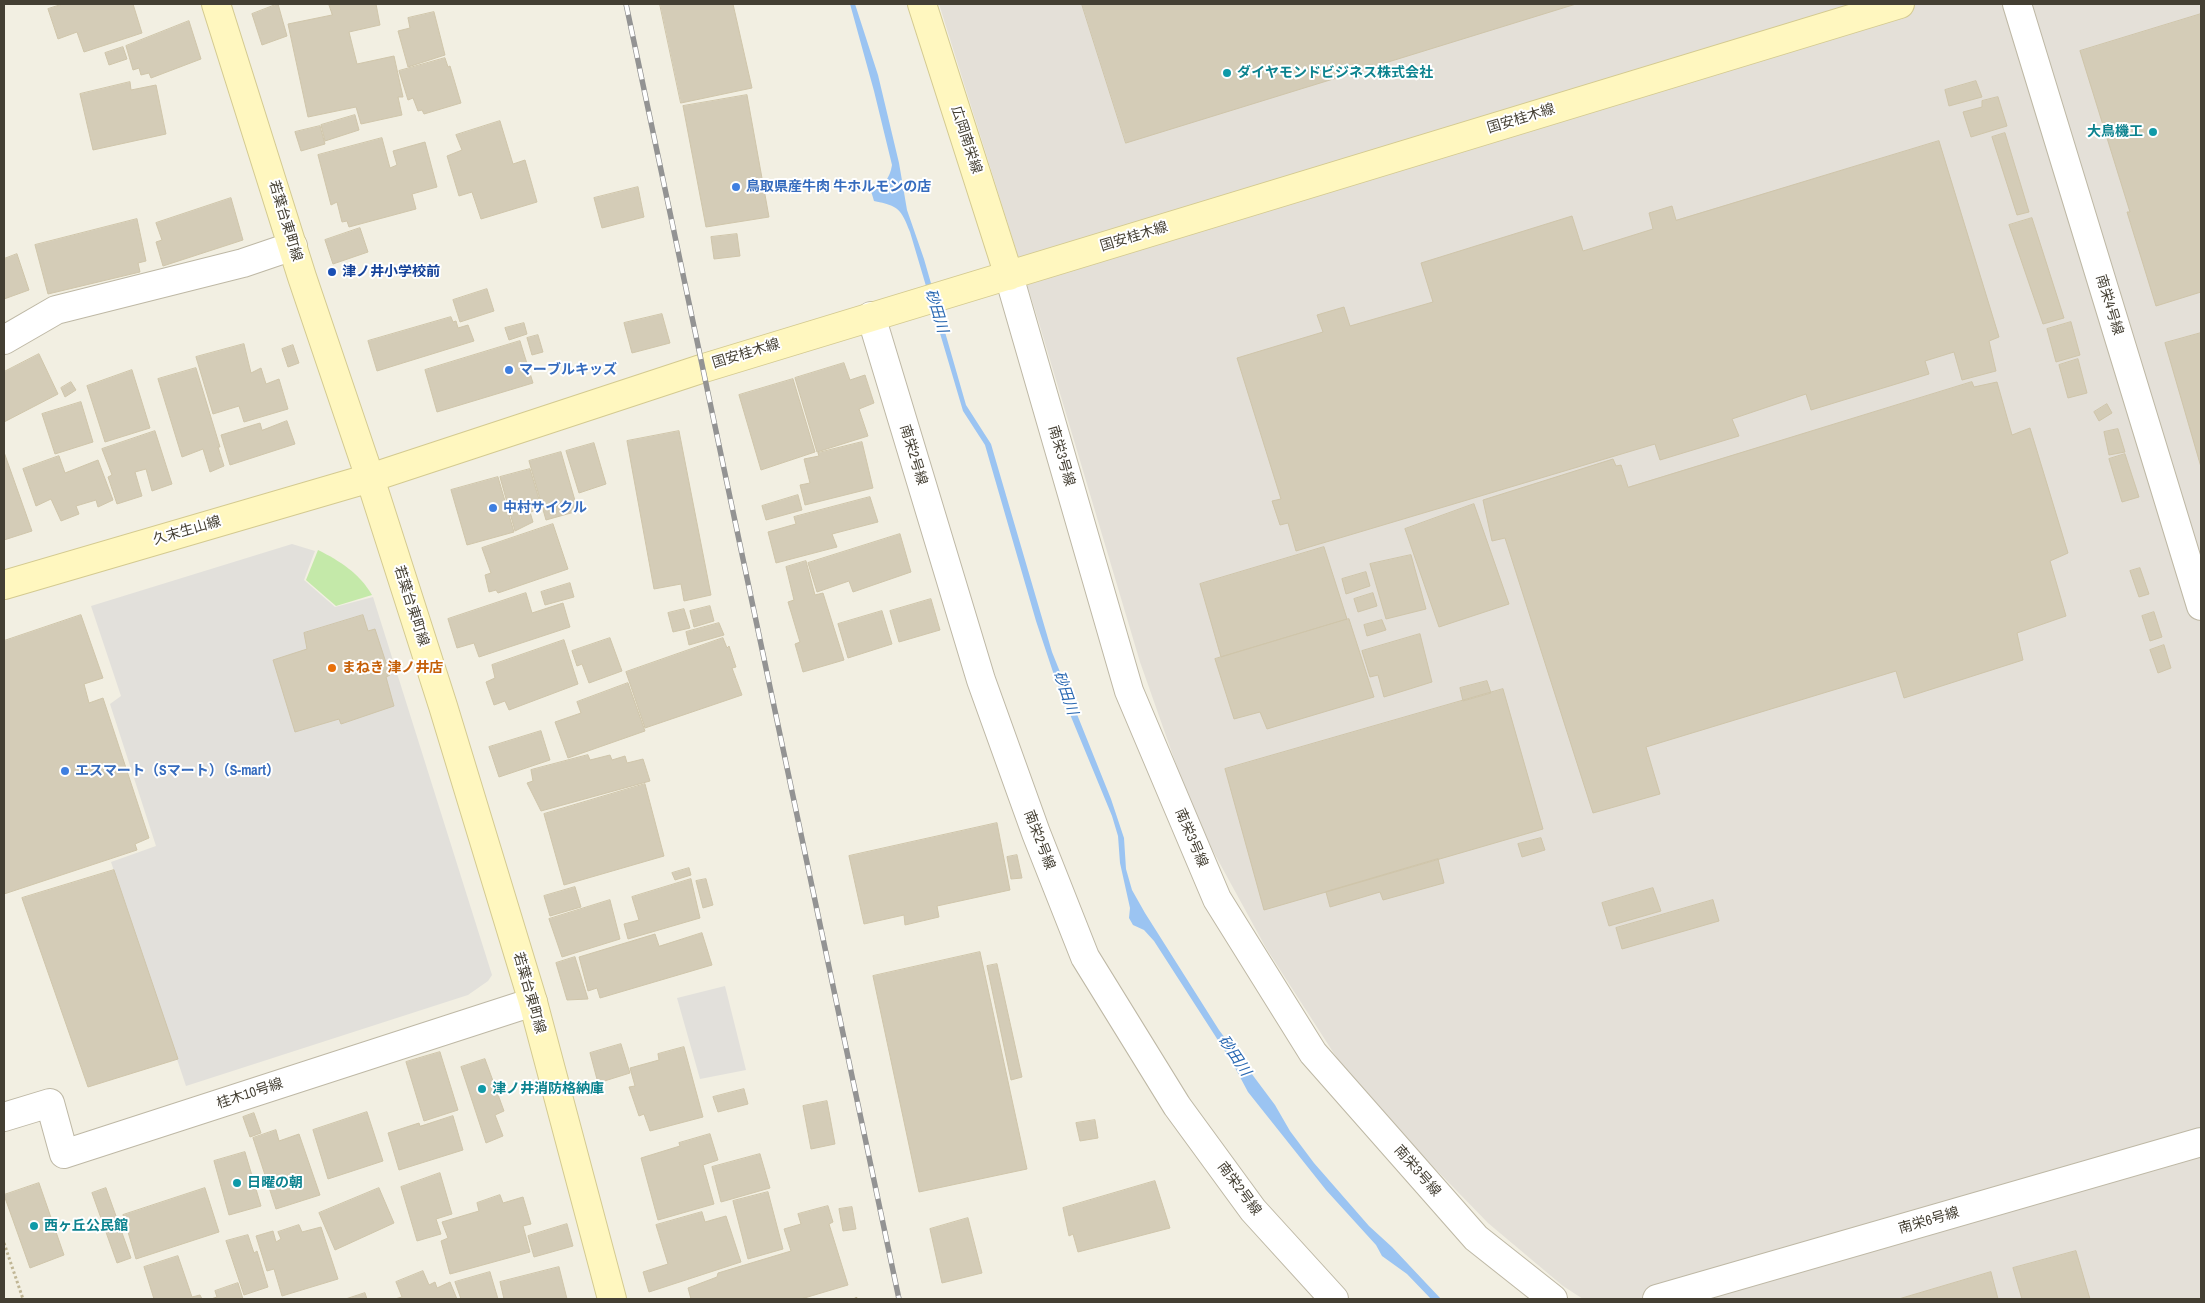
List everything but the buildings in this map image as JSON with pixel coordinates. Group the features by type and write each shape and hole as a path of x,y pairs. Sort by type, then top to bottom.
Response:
{"main road":[{"name":"若葉台東町線","path":"216,4 443,706 533,1002 612,1299"},
{"name":"広岡南栄線","path":"922,4 997,280"},
{"name":"国安桂木線","path":"370,478 704,368 1900,4"},
{"name":"久末生山線","path":"4,585 370,478"}],"street":[{"name":"南栄4号線","path":"2017,4 2201,606"},
{"path":"4,340 56,310 243,263 293,246"},
{"name":"南栄3号線","path":"997,280 1129,691 1217,899 1313,1053 1476,1238 1553,1299"},
{"name":"南栄2号線","path":"883,313 981,680 1036,833 1085,957 1177,1106 1254,1210 1334,1299"},
{"name":"桂木10号線","path":"4,1117 50,1103 64,1154 533,1002"},
{"name":"南栄6号線","path":"1657,1299 2201,1142"}],"path":[{"path":"4,1243 23,1299"}],"shaded area":[{"path":"939,4 2201,4 2201,1299 1583,1299 1563,1286 1488,1223 1387,1119 1342,1066 1266,948 1195,818 1140,662 1039,323"},
{"path":"292,544 315,551 304,580 335,607 373,597 492,975 488,981 468,995 186,1086 111,862 156,846 110,704 121,696 91,606"},
{"path":"725,986 746,1070 700,1079 677,998"}],"green space":[{"path":"318,550 348,568 361,580 372,595 336,606 306,580"}],"water":[{"name":"砂田川","path":"850,4 855,4 878,75 899,163 907,210 924,259 966,405 991,444 1052,652 1111,799 1124,838 1126,869 1132,890 1219,1030 1275,1105 1290,1131 1314,1163 1369,1226 1392,1247 1441,1299 1431,1299 1407,1274 1382,1256 1376,1245 1326,1190 1248,1092 1232,1062 1154,941 1144,930 1133,925 1129,918 1130,908 1120,863 1118,836 1112,816 1055,678 1036,621 985,445 963,411 910,232 898,210 889,205 874,201 871,191 886,181 892,165"}],"railway":[{"path":"626,4 899,1299"}],"place":[{"name":"ダイヤモンドビジネス株式会社","path":"1227,73"},
{"name":"大鳥機工","path":"2153,132"},
{"name":"鳥取県産牛肉 牛ホルモンの店","path":"736,187"},
{"name":"津ノ井小学校前","path":"332,272"},
{"name":"マーブルキッズ","path":"509,370"},
{"name":"中村サイクル","path":"493,508"},
{"name":"まねき 津ノ井店","path":"332,668"},
{"name":"エスマート（Sマート）（S-mart）","path":"65,771"},
{"name":"津ノ井消防格納庫","path":"482,1089"},
{"name":"日曜の朝","path":"237,1183"},
{"name":"西ヶ丘公民館","path":"34,1226"}]}
